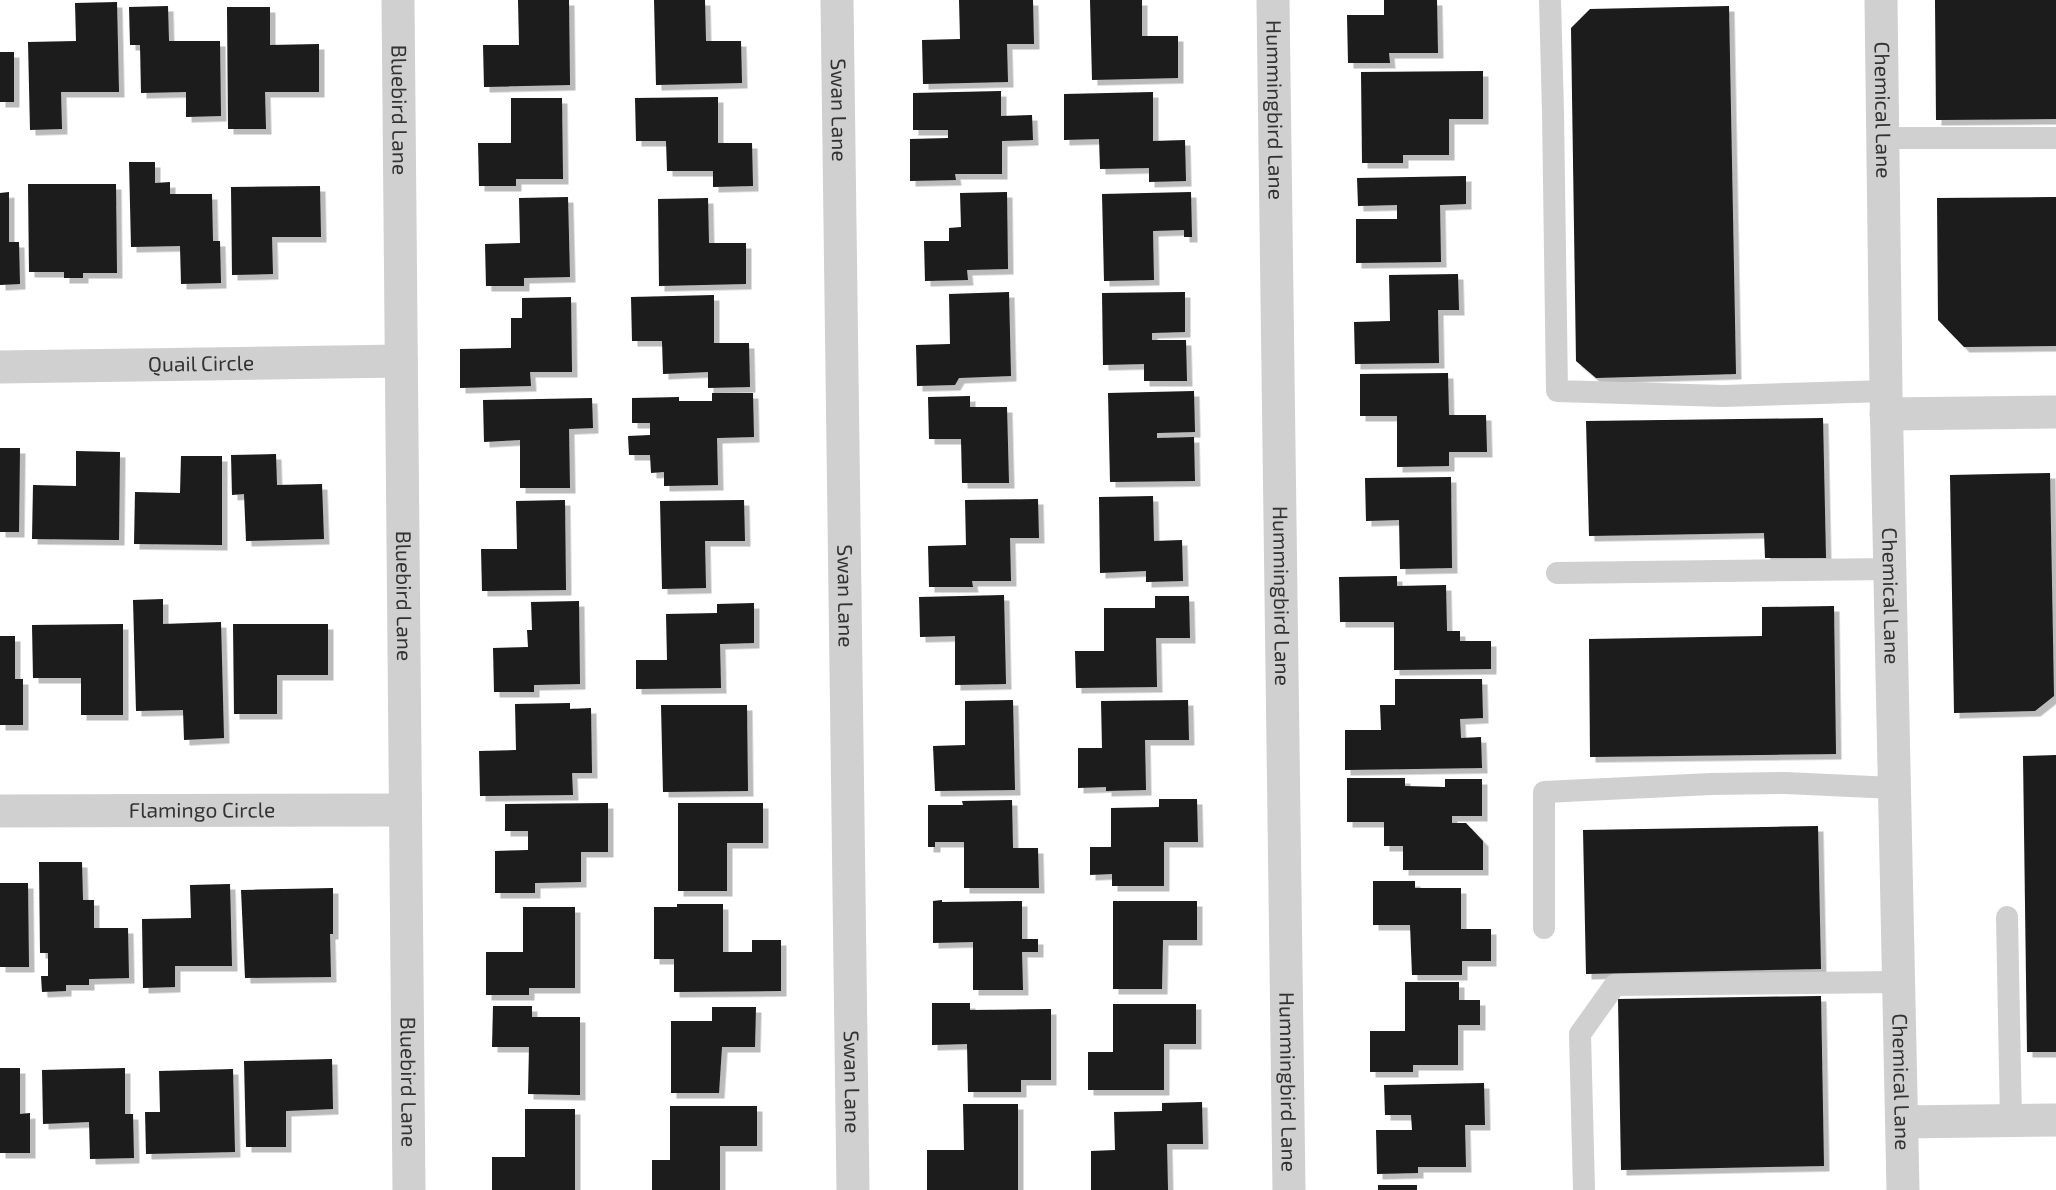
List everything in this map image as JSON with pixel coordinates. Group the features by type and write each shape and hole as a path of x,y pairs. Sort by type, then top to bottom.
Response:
{"street":[{"name":"Bluebird Lane","path":"398,0 409,1190"},
{"name":"Swan Lane","path":"837,0 853,1190"},
{"name":"Hummingbird Lane","path":"1273,0 1289,1190"},
{"name":"Chemical Lane","path":"1881,0 1886,403 1903,1190"},
{"name":"Quail Circle","path":"0,367 401,361"},
{"path":"1886,403 2056,412"},
{"name":"Flamingo Circle","path":"0,811 405,810"},
{"path":"1902,1122 2056,1120"}],"lane":[{"path":"1550,0 1557,391 1886,403"},
{"path":"1882,138 2056,138"},
{"path":"1557,573 1890,569"},
{"path":"1544,928 1544,792 1785,783 1894,788"},
{"path":"2007,916 2011,1120"},
{"path":"1584,1190 1580,1034 1615,985 1899,982"}],"building":[{"path":"518,0 569,0 570,85 484,87 483,45 519,45"},
{"path":"654,0 705,0 706,41 741,41 742,83 656,85"},
{"path":"959,0 1033,0 1034,44 1007,44 1008,82 923,84 922,40 960,39"},
{"path":"1090,0 1142,0 1142,36 1178,36 1178,78 1092,80"},
{"path":"1384,0 1437,0 1438,53 1389,53 1390,63 1348,63 1347,15 1384,15"},
{"path":"1935,0 2056,0 2056,119 1936,120"},
{"path":"117,2 119,92 61,92 62,129 30,130 28,42 76,41 75,3"},
{"path":"168,6 169,41 220,41 221,116 186,117 186,92 141,93 140,45 130,45 129,7"},
{"path":"1729,6 1736,374 1596,378 1576,361 1571,28 1590,9"},
{"path":"227,7 270,7 270,45 319,44 319,92 265,92 266,129 228,129"},
{"path":"0,52 14,52 14,102 0,102"},
{"path":"1483,71 1483,119 1449,119 1449,155 1403,155 1403,163 1362,163 1361,72"},
{"path":"1001,91 1001,116 1032,115 1033,140 1002,141 1002,174 955,174 956,180 910,181 910,139 948,138 948,130 913,130 913,93"},
{"path":"1153,92 1153,141 1185,140 1186,181 1149,182 1149,168 1100,169 1099,139 1064,140 1064,94"},
{"path":"718,97 718,143 752,143 753,186 713,187 713,171 667,171 666,141 636,141 635,98"},
{"path":"511,98 562,98 563,179 516,179 516,186 479,186 478,143 511,143"},
{"path":"129,162 155,162 155,183 170,182 170,194 212,194 213,241 220,241 221,283 181,284 180,246 131,247"},
{"path":"1466,176 1466,204 1440,205 1441,262 1356,263 1356,219 1397,219 1397,205 1358,206 1357,178"},
{"path":"28,184 116,184 117,273 83,273 83,278 64,278 64,272 29,272"},
{"path":"320,186 321,237 272,237 273,274 232,275 231,187"},
{"path":"9,192 9,242 19,242 20,284 0,285 0,193"},
{"path":"1007,192 1008,269 967,270 968,280 925,281 924,241 949,241 949,228 961,227 960,193"},
{"path":"1191,192 1192,237 1184,237 1184,230 1153,231 1154,280 1104,281 1102,194"},
{"path":"568,197 570,277 524,278 524,286 486,286 485,244 520,243 519,198"},
{"path":"2056,197 2056,346 1964,347 1938,320 1937,198"},
{"path":"708,198 709,243 746,243 746,284 659,286 658,199"},
{"path":"1458,274 1459,310 1438,310 1439,363 1355,364 1354,322 1390,321 1389,275"},
{"path":"1009,292 1011,376 959,378 955,385 917,386 916,345 950,344 949,294"},
{"path":"1185,292 1185,332 1152,333 1152,340 1186,340 1187,381 1144,381 1144,364 1103,365 1102,293"},
{"path":"714,295 714,343 749,343 750,387 708,388 708,372 663,374 662,341 632,341 631,297"},
{"path":"571,297 572,372 530,372 531,386 460,388 460,349 511,348 511,318 522,318 522,298"},
{"path":"1448,373 1449,415 1486,415 1487,452 1449,452 1449,466 1397,467 1397,416 1360,416 1360,374"},
{"path":"1194,391 1195,432 1157,433 1157,438 1194,437 1195,481 1110,482 1108,393"},
{"path":"712,393 753,393 754,437 717,438 718,485 664,486 664,472 651,473 650,455 629,455 628,436 650,435 650,423 632,423 632,398 679,397 679,401 712,401"},
{"path":"970,396 970,407 1007,407 1009,483 962,483 961,439 929,439 928,397"},
{"path":"592,398 593,428 569,429 570,488 520,488 520,440 484,442 483,400"},
{"path":"1823,418 1826,558 1765,558 1764,533 1589,536 1586,421"},
{"path":"0,448 20,448 19,532 0,532"},
{"path":"76,451 120,452 119,540 32,539 33,485 76,486"},
{"path":"276,454 277,485 322,484 324,539 246,541 244,494 232,495 231,455"},
{"path":"181,456 222,456 222,545 134,544 135,492 180,493"},
{"path":"2050,473 2054,696 2035,711 1954,713 1950,475"},
{"path":"1451,477 1452,568 1400,569 1399,520 1366,521 1365,478"},
{"path":"1153,496 1154,541 1182,540 1183,581 1146,582 1146,571 1100,573 1099,497"},
{"path":"1038,499 1039,538 1010,538 1011,581 972,581 973,587 929,587 928,546 966,545 965,500"},
{"path":"565,500 566,590 482,591 481,549 517,549 516,501"},
{"path":"744,500 745,541 705,541 706,588 662,589 660,501"},
{"path":"1397,576 1397,586 1446,585 1447,631 1460,631 1460,641 1491,641 1491,669 1394,670 1394,622 1340,622 1339,577"},
{"path":"1004,595 1006,684 955,685 955,636 920,637 919,597"},
{"path":"1155,596 1189,596 1190,638 1156,638 1157,687 1076,688 1075,651 1104,651 1104,608 1155,608"},
{"path":"163,599 163,624 221,622 224,738 184,740 183,710 136,711 133,600"},
{"path":"579,601 580,684 534,685 534,692 494,692 493,648 528,647 527,630 532,630 531,602"},
{"path":"754,603 754,643 720,644 721,688 636,689 636,660 667,660 666,614 717,613 717,604"},
{"path":"1834,606 1836,754 1590,757 1589,639 1762,636 1762,607"},
{"path":"123,624 123,715 81,715 81,678 33,678 32,625"},
{"path":"233,624 328,624 328,675 277,675 277,714 234,714"},
{"path":"0,636 15,636 15,679 23,679 23,725 0,725"},
{"path":"1395,679 1482,679 1483,718 1460,719 1461,738 1481,737 1482,768 1345,770 1345,730 1381,730 1380,705 1395,705"},
{"path":"1013,700 1015,790 935,791 933,746 965,745 965,701"},
{"path":"1188,700 1189,740 1145,740 1146,790 1106,791 1106,787 1078,788 1078,748 1102,748 1101,701"},
{"path":"570,703 570,709 591,708 592,773 572,773 573,795 480,796 479,751 516,750 515,704"},
{"path":"661,705 747,705 748,791 663,792"},
{"path":"2056,755 2056,1052 2027,1052 2023,756"},
{"path":"1347,778 1405,778 1405,786 1445,787 1445,779 1482,779 1482,816 1452,816 1452,823 1466,823 1483,841 1483,870 1403,870 1403,846 1384,846 1384,822 1347,822"},
{"path":"1159,799 1197,799 1198,842 1164,842 1164,886 1112,886 1112,874 1090,875 1090,847 1111,847 1111,808 1159,807"},
{"path":"1012,800 1013,848 1038,848 1039,888 964,888 964,842 935,842 935,847 928,847 928,805 963,805 962,801"},
{"path":"608,803 608,852 581,852 581,882 535,883 535,893 495,893 495,851 528,850 528,831 505,831 505,804"},
{"path":"678,803 763,803 763,843 727,843 727,891 678,891"},
{"path":"1818,826 1821,969 1586,974 1583,830"},
{"path":"39,862 82,862 83,900 94,900 94,928 128,928 129,978 89,979 89,985 66,985 66,991 42,992 41,976 48,976 48,953 40,953"},
{"path":"1373,881 1415,881 1415,888 1461,888 1461,929 1491,929 1491,961 1462,961 1462,975 1412,975 1410,925 1373,925"},
{"path":"0,883 28,883 29,967 0,967"},
{"path":"230,884 232,966 175,966 175,987 143,988 142,919 191,918 190,885"},
{"path":"333,888 333,934 330,934 331,977 245,978 241,890"},
{"path":"942,900 942,902 1022,901 1022,939 1038,939 1038,952 1022,952 1023,990 973,990 973,942 933,943 933,901"},
{"path":"1113,901 1197,901 1197,940 1163,940 1162,989 1113,989"},
{"path":"677,904 723,904 723,952 752,952 752,940 781,940 781,991 674,992 674,959 654,959 654,907 677,907"},
{"path":"523,907 575,907 575,988 529,988 529,995 486,995 486,952 523,952"},
{"path":"1405,982 1459,982 1459,1000 1480,1000 1480,1025 1458,1025 1458,1065 1413,1065 1413,1072 1370,1072 1370,1031 1405,1031"},
{"path":"1821,996 1824,1166 1621,1170 1618,999"},
{"path":"932,1003 970,1003 970,1010 1051,1009 1051,1080 1021,1080 1021,1092 968,1092 967,1044 932,1045"},
{"path":"1113,1004 1196,1004 1196,1044 1164,1044 1164,1090 1088,1090 1088,1052 1113,1052"},
{"path":"493,1006 532,1006 532,1017 580,1017 580,1095 528,1094 529,1047 492,1047"},
{"path":"712,1007 756,1007 755,1047 722,1047 719,1093 671,1093 671,1021 712,1021"},
{"path":"332,1059 333,1109 286,1111 286,1147 246,1147 244,1061"},
{"path":"0,1068 20,1068 20,1114 30,1113 30,1153 0,1153"},
{"path":"125,1068 125,1114 133,1114 134,1158 90,1159 89,1122 43,1124 42,1070"},
{"path":"233,1069 235,1152 146,1154 145,1112 160,1112 159,1071"},
{"path":"1484,1083 1485,1125 1465,1125 1466,1167 1418,1167 1418,1173 1377,1174 1376,1130 1412,1130 1411,1115 1385,1115 1384,1085"},
{"path":"1202,1102 1203,1144 1167,1144 1168,1190 1091,1190 1091,1151 1115,1150 1114,1112 1162,1111 1162,1103"},
{"path":"963,1104 1018,1104 1018,1190 927,1190 927,1150 964,1150"},
{"path":"670,1106 757,1106 757,1146 720,1146 720,1190 652,1190 652,1160 670,1160"},
{"path":"525,1109 575,1109 575,1190 492,1190 492,1157 525,1157"},
{"path":"1378,1185 1417,1185 1417,1190 1378,1190"}]}
